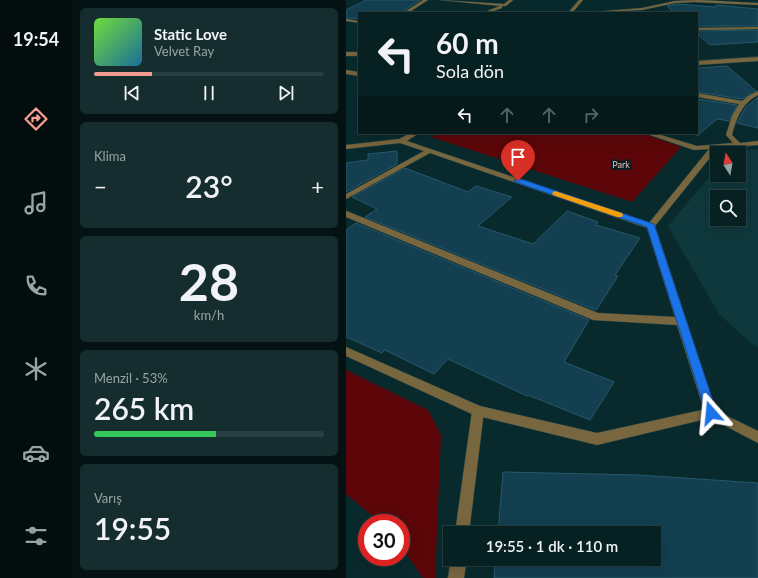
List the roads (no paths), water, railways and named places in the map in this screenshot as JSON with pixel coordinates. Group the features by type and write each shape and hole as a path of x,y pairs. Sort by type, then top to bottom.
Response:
{"street":[{"path":"407,12 426,0"},
{"path":"442,0 505,5"},
{"path":"487,12 505,5 511,0"},
{"path":"571,12 581,0"},
{"path":"653,6 657,0"},
{"path":"596,12 636,9 675,2 727,1 758,4"},
{"path":"653,6 657,12"},
{"path":"346,20 358,22"},
{"path":"698,29 758,28"},
{"path":"346,54 358,54"},
{"path":"698,57 704,63"},
{"path":"698,63 758,59"},
{"path":"346,72 358,74"},
{"path":"738,145 729,135 732,121 744,100 758,93"},
{"path":"698,95 743,103"},
{"path":"346,147 401,141 414,134"},
{"path":"650,134 697,148 710,147"},
{"path":"401,141 651,226"},
{"path":"726,146 758,143"},
{"path":"346,197 429,150"},
{"path":"651,226 710,153"},
{"path":"346,214 597,317 682,321"},
{"path":"651,226 711,413"},
{"path":"346,351 478,411 597,439 711,413 758,437"},
{"path":"463,526 478,411"},
{"path":"456,578 458,566"}],"park label":[{"name":"Park","path":"621,165"}]}
